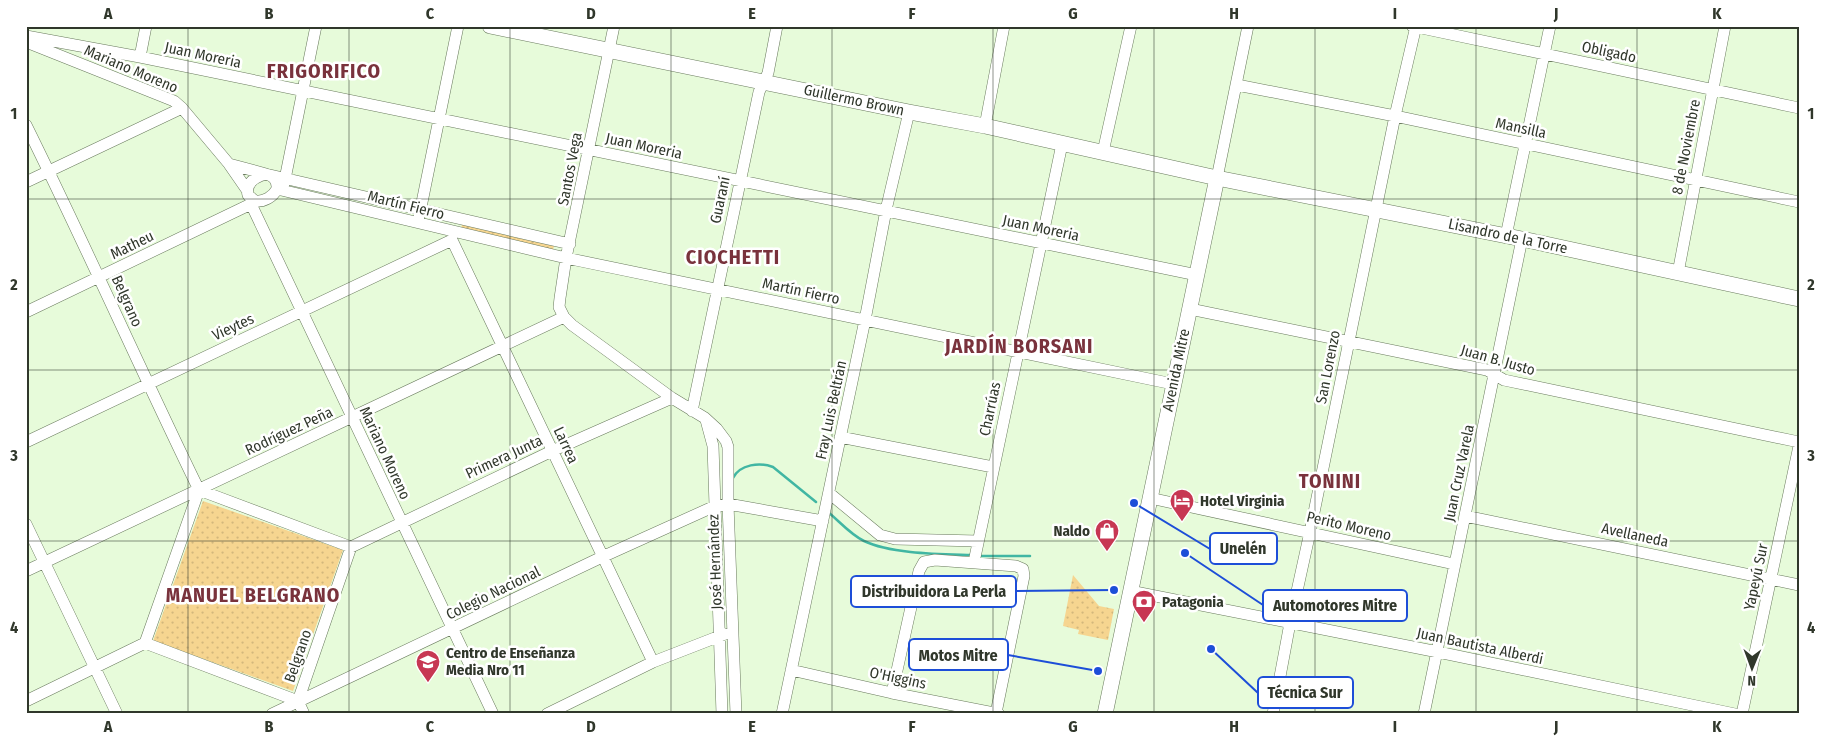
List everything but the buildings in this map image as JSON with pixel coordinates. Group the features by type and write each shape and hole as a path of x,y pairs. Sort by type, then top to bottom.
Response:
{"main road":[{"name":"Guillermo Brown","path":"490,26 908,112 985,126 1217,178"},
{"name":"Lisandro de la Torre","path":"1217,178 1522,239 1799,299"},
{"name":"Avenida Mitre","path":"1105,714 1217,178"}],"street":[{"path":"140,57 146,26"},
{"path":"280,190 277,182 268,175 250,182 250,198 258,202 265,200 280,190 285,178 316,26"},
{"path":"418,223 458,26"},
{"name":"Santos Vega","path":"564,317 559,307 566,258 614,26"},
{"name":"Guaraní","path":"692,411 758,92 768,73 778,26"},
{"path":"985,126 1004,26"},
{"path":"1103,152 1131,26"},
{"name":"Avenida Mitre","path":"1217,178 1248,26"},
{"name":"Obligado","path":"1415,26 1799,108"},
{"name":"San Lorenzo","path":"1274,714 1290,623 1415,26"},
{"path":"1506,236 1550,26"},
{"name":"8 de Noviembre","path":"1678,273 1725,26"},
{"name":"Juan Moreria","path":"26,36 140,57 1197,275"},
{"name":"Mariano Moreno","path":"26,42 174,102 182,108 229,164 250,198 401,523 493,714"},
{"name":"Mansilla","path":"1237,85 1395,116 1799,202"},
{"path":"26,182 182,108"},
{"name":"Fray Luis Beltrán","path":"782,714 908,112"},
{"name":"Belgrano","path":"26,125 100,277 147,384 198,490"},
{"name":"Charrúas","path":"974,562 1062,144"},
{"name":"Martín Fierro","path":"229,164 420,211 570,244"},
{"name":"Martín Fierro","path":"280,190 418,223 453,236 1173,384"},
{"name":"Matheu","path":"26,312 100,277 250,198"},
{"path":"453,236 456,219"},
{"name":"Vieytes","path":"26,442 302,311 453,236"},
{"name":"Larrea","path":"453,236 502,345 653,662"},
{"name":"Juan Cruz Varela","path":"1424,714 1438,652 1454,564 1496,375 1522,239"},
{"name":"Juan B. Justo","path":"1190,309 1486,370 1504,380 1799,442"},
{"name":"Rodríguez Peña","path":"26,571 564,317"},
{"name":"José Hernández","path":"564,317 572,325 672,398 705,418 718,429 726,441 728,447 728,504 736,714"},
{"name":"Primera Junta","path":"351,547 552,451 672,398"},
{"name":"José Hernández","path":"705,418 713,446 722,714"},
{"path":"840,437 993,467"},
{"name":"Yapeyú Sur","path":"1742,714 1799,446"},
{"path":"26,701 145,643 198,490 351,547"},
{"path":"829,493 880,535 895,539 977,545"},
{"name":"Perito Moreno","path":"1150,498 1454,564"},
{"name":"Colegio Nacional","path":"272,714 602,557 715,506 728,504 823,521"},
{"name":"Avellaneda","path":"1465,516 1799,585"},
{"path":"26,524 117,714"},
{"name":"Belgrano","path":"304,714 298,701 351,547"},
{"path":"716,559 731,559"},
{"path":"892,693 918,572 924,562 935,560 1016,566 1023,569 1024,576 997,713"},
{"name":"Juan Bautista Alberdi","path":"1130,592 1438,652 1735,714"},
{"path":"547,714 653,662 733,631"},
{"name":"Belgrano","path":"145,643 298,701"},
{"name":"O'Higgins","path":"791,670 892,693 997,713"}],"shaded area":[{"path":"462,224 554,245 553,251 461,229"},
{"path":"203,501 343,550 293,691 153,641"},
{"path":"1073,575 1099,606 1114,609 1108,640 1078,634 1079,630 1063,626"}],"waterway":[{"path":"733,478 736,473 745,467 768,465 816,502"},
{"path":"828,512 854,535 864,541 888,549 971,555"},
{"path":"979,556 1030,556"}],"place":[{"name":"Unelén","path":"1134,503"},
{"name":"Hotel Virginia","path":"1182,522"},
{"name":"Naldo","path":"1107,552"},
{"name":"Automotores Mitre","path":"1185,553"},
{"name":"Distribuidora La Perla","path":"1114,590"},
{"name":"Patagonia","path":"1144,623"},
{"name":"Técnica Sur","path":"1211,649"},
{"name":"Motos Mitre","path":"1098,671"},
{"name":"Centro de Enseñanza Media Nro 11","path":"428,683"}],"district":[{"name":"FRIGORIFICO","path":"324,71"},
{"name":"CIOCHETTI","path":"733,257"},
{"name":"JARDÍN BORSANI","path":"1019,346"},
{"name":"TONINI","path":"1330,481"},
{"name":"MANUEL BELGRANO","path":"253,595"}]}
